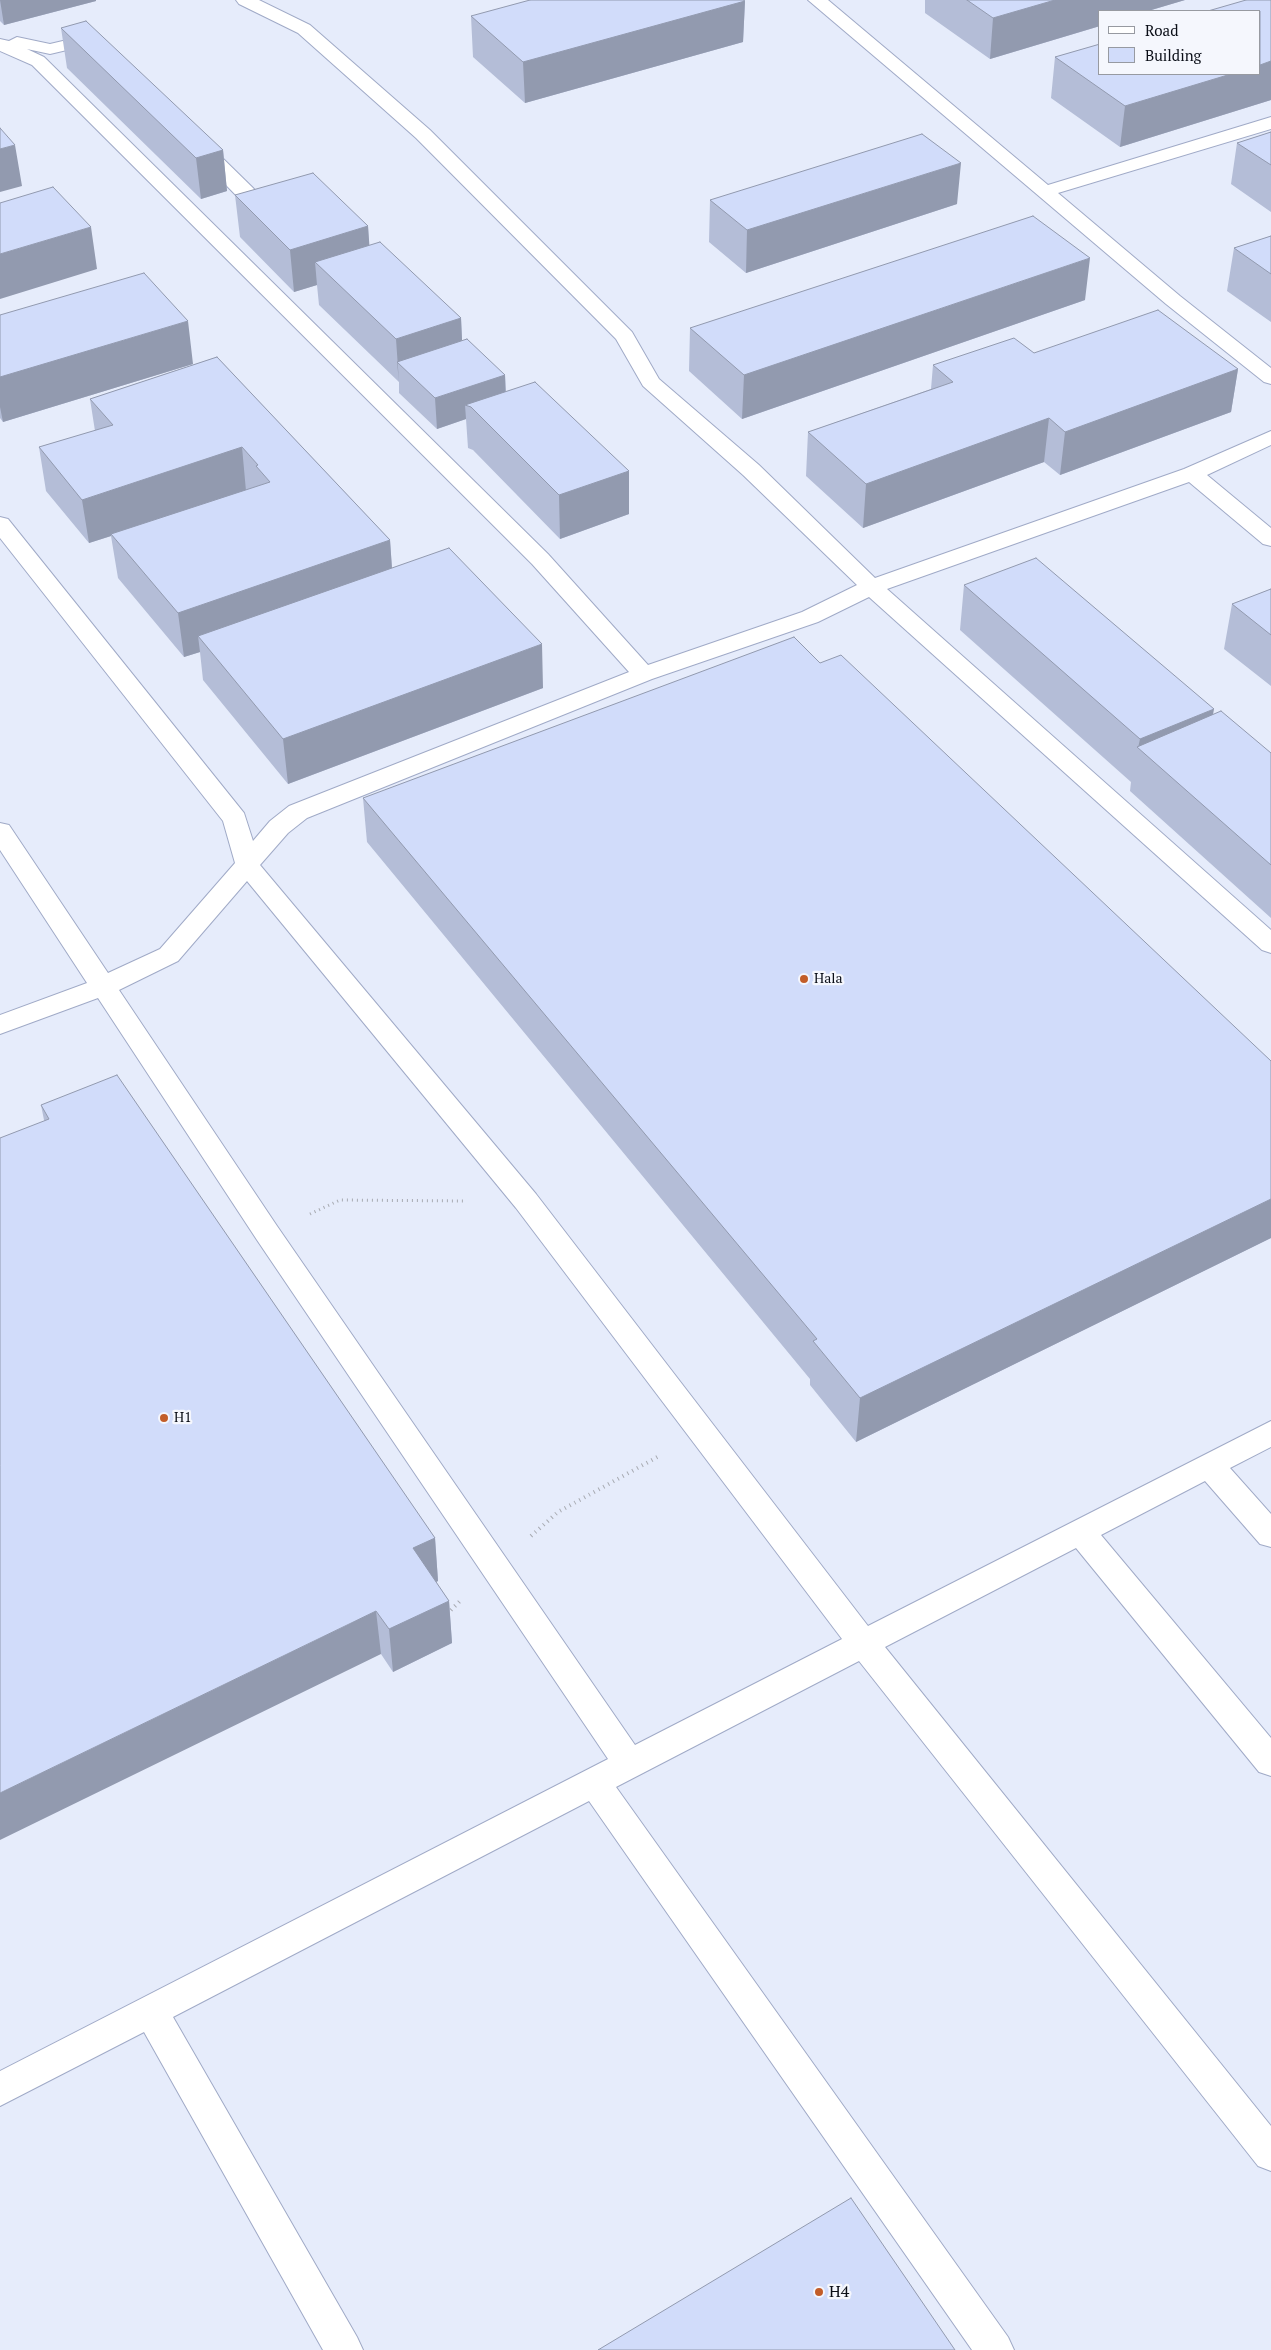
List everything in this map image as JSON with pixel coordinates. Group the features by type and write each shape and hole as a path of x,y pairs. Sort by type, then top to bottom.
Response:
{"lane":[{"path":"245,0 304,29 423,134 626,336 650,382 751,470 871,587 1271,944"},
{"path":"817,0 1044,192 1271,378"},
{"path":"0,39 50,49 84,41 92,43 114,63"},
{"path":"0,44 38,61 540,559 644,674"},
{"path":"1044,192 1271,123"},
{"path":"183,131 246,192 269,218"},
{"path":"0,1025 104,986 168,955 248,866 279,827 298,812 644,674 810,617 871,587 1192,474 1271,437"},
{"path":"1192,474 1271,538"},
{"path":"0,524 235,819 248,866 526,1201 865,1644 1271,2154"},
{"path":"0,831 267,1233 630,1764"},
{"path":"0,2089 1271,1433"},
{"path":"1210,1465 1271,1534"},
{"path":"1081,1532 1271,1762"},
{"path":"595,1783 995,2350"},
{"path":"151,2010 344,2350"}],"path":[{"path":"267,1233 340,1200 526,1201"},
{"path":"444,1616 496,1566 558,1512 703,1432"}],"shaded area":[{"path":"0,0 1271,0 1271,2350 0,2350"}],"building":[{"path":"530,0 745,1 523,62 471,16"},
{"path":"967,0 1055,0 993,18"},
{"path":"1246,0 1271,0 1271,61 1261,65 1261,10 1211,10"},
{"path":"86,21 223,150 196,158 61,28"},
{"path":"1098,45 1098,75 1228,75 1125,106 1055,57"},
{"path":"0,128 15,145 0,149"},
{"path":"1271,132 1271,165 1237,143"},
{"path":"922,134 961,163 747,230 710,200"},
{"path":"313,173 368,226 290,250 235,195"},
{"path":"53,187 91,227 0,254 0,203"},
{"path":"1033,216 1090,258 744,375 690,328"},
{"path":"1271,236 1271,274 1234,248"},
{"path":"380,242 461,318 396,339 315,262"},
{"path":"144,273 188,321 0,377 0,315"},
{"path":"1158,310 1238,369 1065,432 1049,418 866,484 808,432 953,382 933,365 1014,338 1034,353"},
{"path":"467,339 505,375 435,398 397,362"},
{"path":"217,357 390,540 178,613 111,534 270,482 256,466 258,465 242,447 82,500 39,447 113,425 90,399"},
{"path":"535,382 629,471 559,495 471,407 465,405"},
{"path":"449,548 542,644 283,739 198,636"},
{"path":"1036,558 1214,709 1140,739 964,585"},
{"path":"1271,589 1271,635 1232,604"},
{"name":"Hala","path":"794,637 820,663 841,655 1271,1061 1271,1199 860,1398 813,1341 817,1339 363,798"},
{"path":"1221,711 1271,753 1271,865 1137,747"},
{"name":"H1","path":"117,1075 435,1538 413,1548 449,1601 389,1629 376,1611 0,1793 0,1138 49,1119 41,1105"},
{"path":"851,2198 955,2350 598,2350"}],"place":[{"name":"Hala","path":"804,979"},
{"name":"H1","path":"164,1418"},
{"name":"H4","path":"819,2292"}]}
